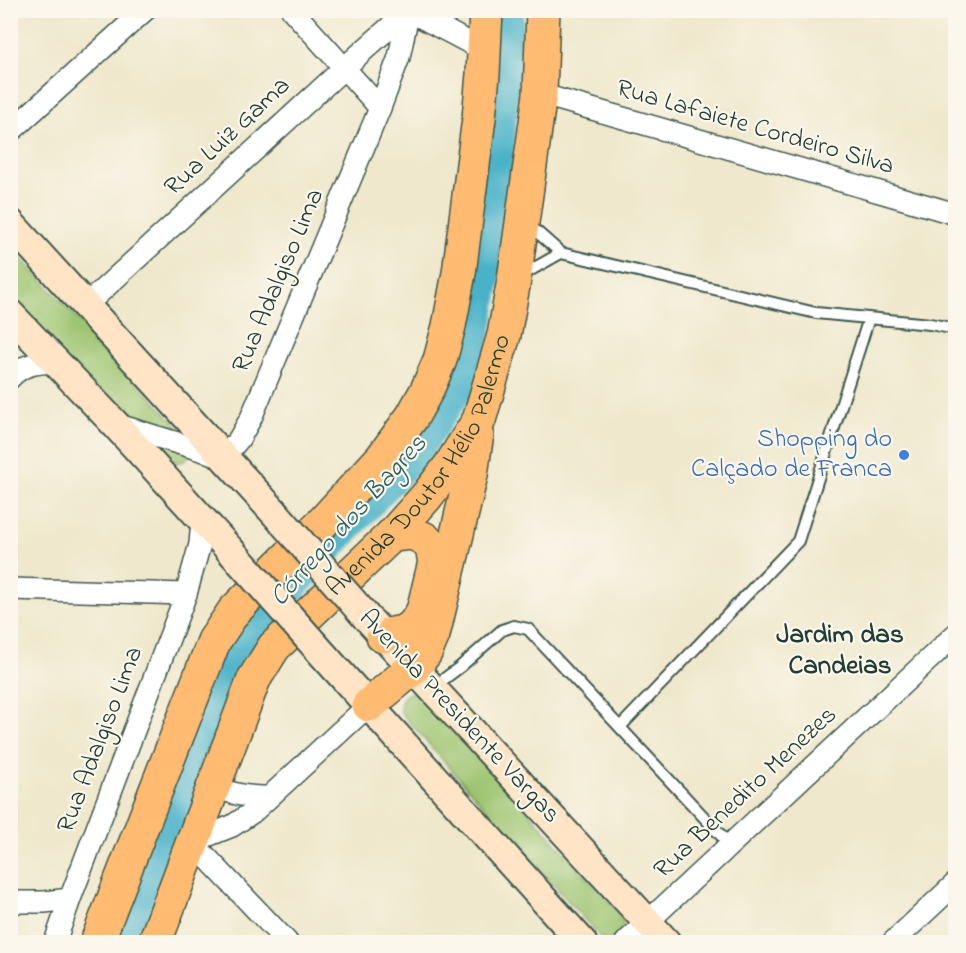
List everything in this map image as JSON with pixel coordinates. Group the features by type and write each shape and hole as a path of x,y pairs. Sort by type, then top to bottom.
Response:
{"main road":[{"name":"Avenida Doutor Hélio Palermo","path":"97,942 214,641 234,611 324,521 382,458 412,417 428,390 440,360 459,273 479,118 486,10"},
{"name":"Avenida Doutor Hélio Palermo","path":"155,942 254,679 274,648 392,536 426,497 450,466 479,420 504,335 514,279 540,94 543,10"},
{"name":"Avenida Presidente Vargas","path":"10,223 225,457 375,627 657,932"},
{"path":"10,314 230,550 582,942"},
{"path":"369,705 422,678 425,653 433,635 471,476 479,420"},
{"path":"375,627 403,632 414,625 423,611 435,562 432,548 425,539 412,533 392,536"}],"street":[{"path":"10,132 145,10"},
{"path":"292,10 380,108"},
{"path":"409,11 484,51"},
{"name":"Rua Luiz Gama","path":"86,306 409,11"},
{"name":"Rua Adalgiso Lima","path":"225,457 239,440 251,418 380,108 399,57 409,11"},
{"name":"Rua Lafaiete Cordeiro Silva","path":"540,94 956,214"},
{"path":"10,378 30,364 54,362"},
{"path":"115,424 225,457"},
{"name":"Rua Adalgiso Lima","path":"55,942 186,594 200,544 202,520"},
{"path":"10,589 186,594"},
{"name":"Rua Benedito Menezes","path":"626,942 657,932 730,845 956,634"},
{"path":"287,942 192,843 232,826 253,812 369,705"},
{"path":"214,786 246,797 269,797"},
{"path":"893,942 956,883"},
{"path":"10,902 70,899"}],"lane":[{"path":"523,219 561,253 816,313 930,324 956,329"},
{"path":"514,279 561,253"},
{"path":"620,727 798,541 869,318"},
{"path":"422,678 460,667 502,630 514,626 528,629 730,845"}],"green space":[{"path":"10,246 190,439 190,450 185,460 170,461 115,424 11,298"},
{"path":"413,692 423,694 622,916 622,931 616,937 601,938 401,713 402,700"}],"waterway":[{"name":"Córrego dos Bagres","path":"128,942 241,641 412,456 467,374 492,236 508,10"}],"place":[{"name":"Shopping do Calçado de Franca","path":"904,455"}],"district":[{"name":"Jardim das Candeias","path":"840,650"}]}
